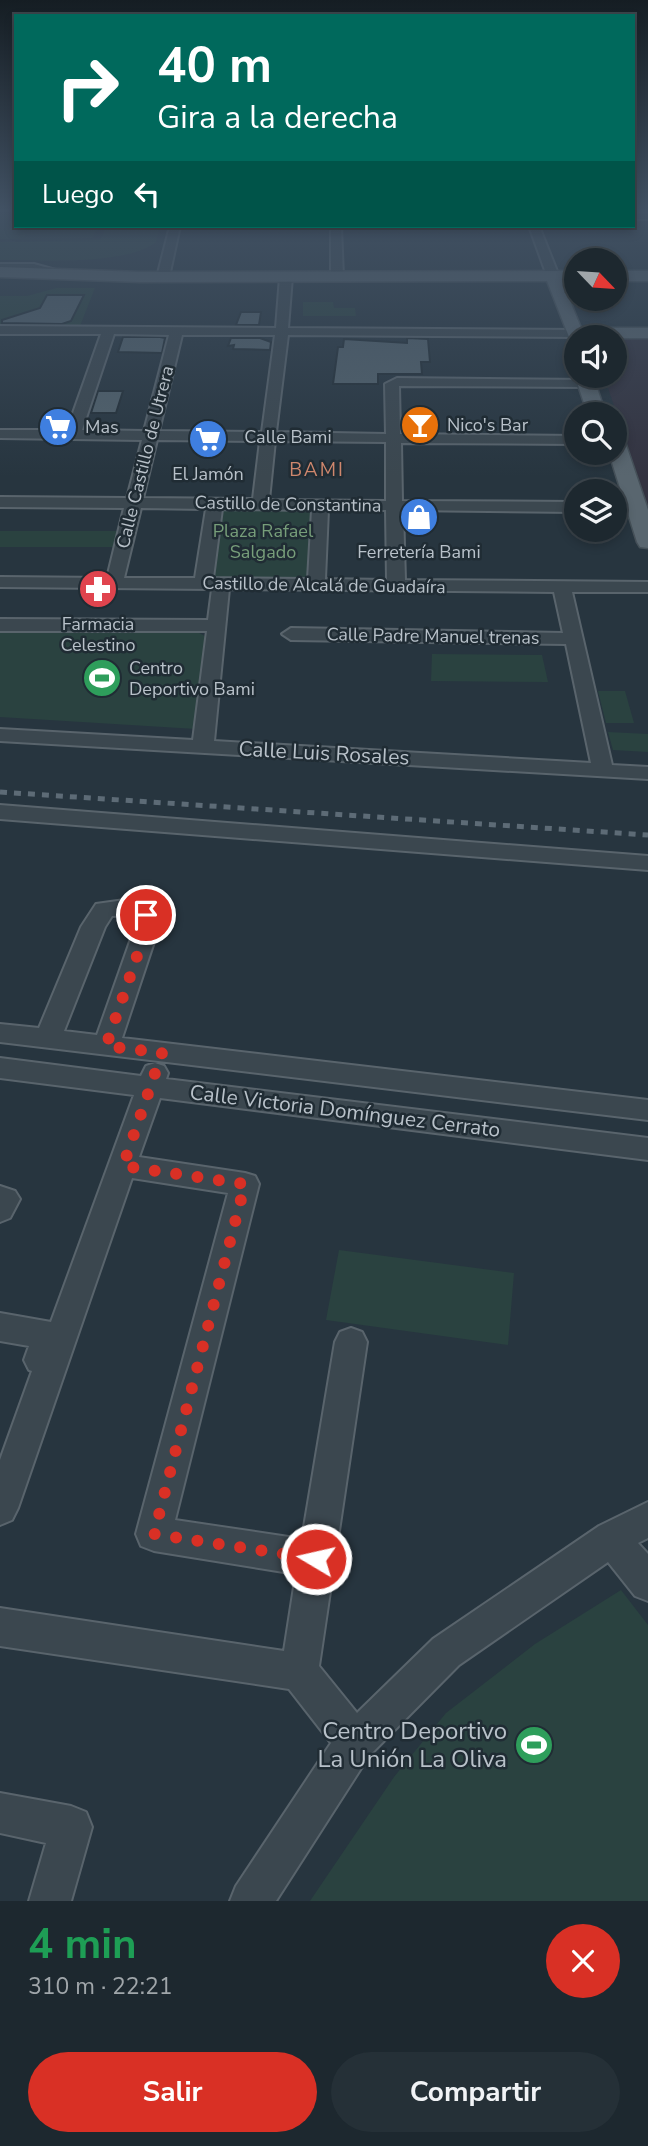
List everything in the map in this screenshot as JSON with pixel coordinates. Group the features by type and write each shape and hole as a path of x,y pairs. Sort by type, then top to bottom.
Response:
{"main road":[{"path":"563,300 574,325"},
{"path":"627,334 648,333"},
{"path":"622,465 648,542"}],"street":[{"path":"260,504 284,300"},
{"path":"1,331 282,331 564,336"},
{"path":"73,435 110,331"},
{"name":"Calle Castillo de Utrera","path":"114,583 176,331"},
{"path":"396,586 394,383 564,380"},
{"name":"Calle Bami","path":"0,434 564,440"},
{"name":"Castillo de Constantina","path":"0,502 564,507"},
{"path":"203,747 216,626 212,584 215,504"},
{"path":"316,585 320,505"},
{"path":"627,508 637,508"},
{"name":"Castillo de Alcalá de Guadaíra","path":"0,582 648,587"},
{"path":"46,625 62,582"},
{"name":"Calle Padre Manuel trenas","path":"562,586 603,770"},
{"path":"0,625 216,626"},
{"name":"Calle Padre Manuel trenas","path":"291,634 574,639"},
{"name":"Calle Luis Rosales","path":"0,735 648,773"},
{"path":"0,812 648,863"},
{"path":"48,1039 98,918 104,909 132,907 146,915 145,933 106,1046"},
{"name":"Calle Victoria Domínguez Cerrato","path":"0,1033 648,1110"},
{"path":"0,1508 162,1053"},
{"name":"Calle Victoria Domínguez Cerrato","path":"0,1068 648,1149"},
{"path":"123,1166 245,1184 154,1534 316,1559"},
{"path":"0,1198 5,1199 0,1210"},
{"path":"0,1316 64,1326"},
{"path":"0,1327 50,1335 0,1467"},
{"path":"299,1672 351,1342"},
{"path":"251,1901 355,1742 446,1652 612,1538 648,1519"},
{"path":"612,1538 648,1583"},
{"path":"0,1627 299,1672 355,1742"},
{"path":"0,1813 71,1826 50,1901"}],"shaded area":[{"path":"627,338 648,338 648,507 627,444 627,402 613,402 608,388 627,388"}],"green space":[{"path":"0,300 90,300 80,326 0,325"},
{"path":"303,302 333,302 334,308 355,308 356,316 303,316"},
{"name":"Plaza Rafael Salgado","path":"220,506 318,507 313,578 207,577"},
{"path":"0,531 120,531 113,547 0,547"},
{"name":"Centro Deportivo Bami","path":"0,628 194,630 210,639 196,729 0,717"},
{"path":"432,654 542,655 548,682 431,681"},
{"path":"598,691 625,691 634,723 606,723"},
{"path":"608,732 648,734 648,752 613,750"},
{"path":"339,1250 514,1273 508,1345 326,1320"},
{"name":"Centro Deportivo La Unión La Oliva","path":"621,1590 648,1625 648,1901 310,1901 394,1777 446,1713 535,1644"}],"building":[{"path":"44,300 82,300 71,321 62,324 2,323 2,320 40,308"},
{"path":"241,312 261,312 259,325 236,325"},
{"path":"123,337 165,338 162,353 118,352"},
{"path":"231,338 260,338 271,342 270,350 233,349 234,345 228,346"},
{"path":"407,338 428,339 430,362 421,362 422,374 378,374 378,384 333,384 338,347 343,347 344,339 407,343"},
{"path":"98,391 123,391 116,413 91,413"}],"railway":[{"path":"0,792 648,835"}],"place":[{"name":"Nico's Bar","path":"420,425"},
{"name":"Mas","path":"58,427"},
{"name":"El Jamón","path":"208,439"},
{"name":"Ferretería Bami","path":"419,517"},
{"name":"Farmacia Celestino","path":"98,589"},
{"name":"Centro Deportivo Bami","path":"102,678"},
{"name":"Centro Deportivo La Unión La Oliva","path":"534,1745"}],"district":[{"name":"BAMI","path":"317,469"}],"route":[{"path":"146,915 145,933 106,1046 162,1053 123,1166 245,1184 154,1534 316,1559"}]}
